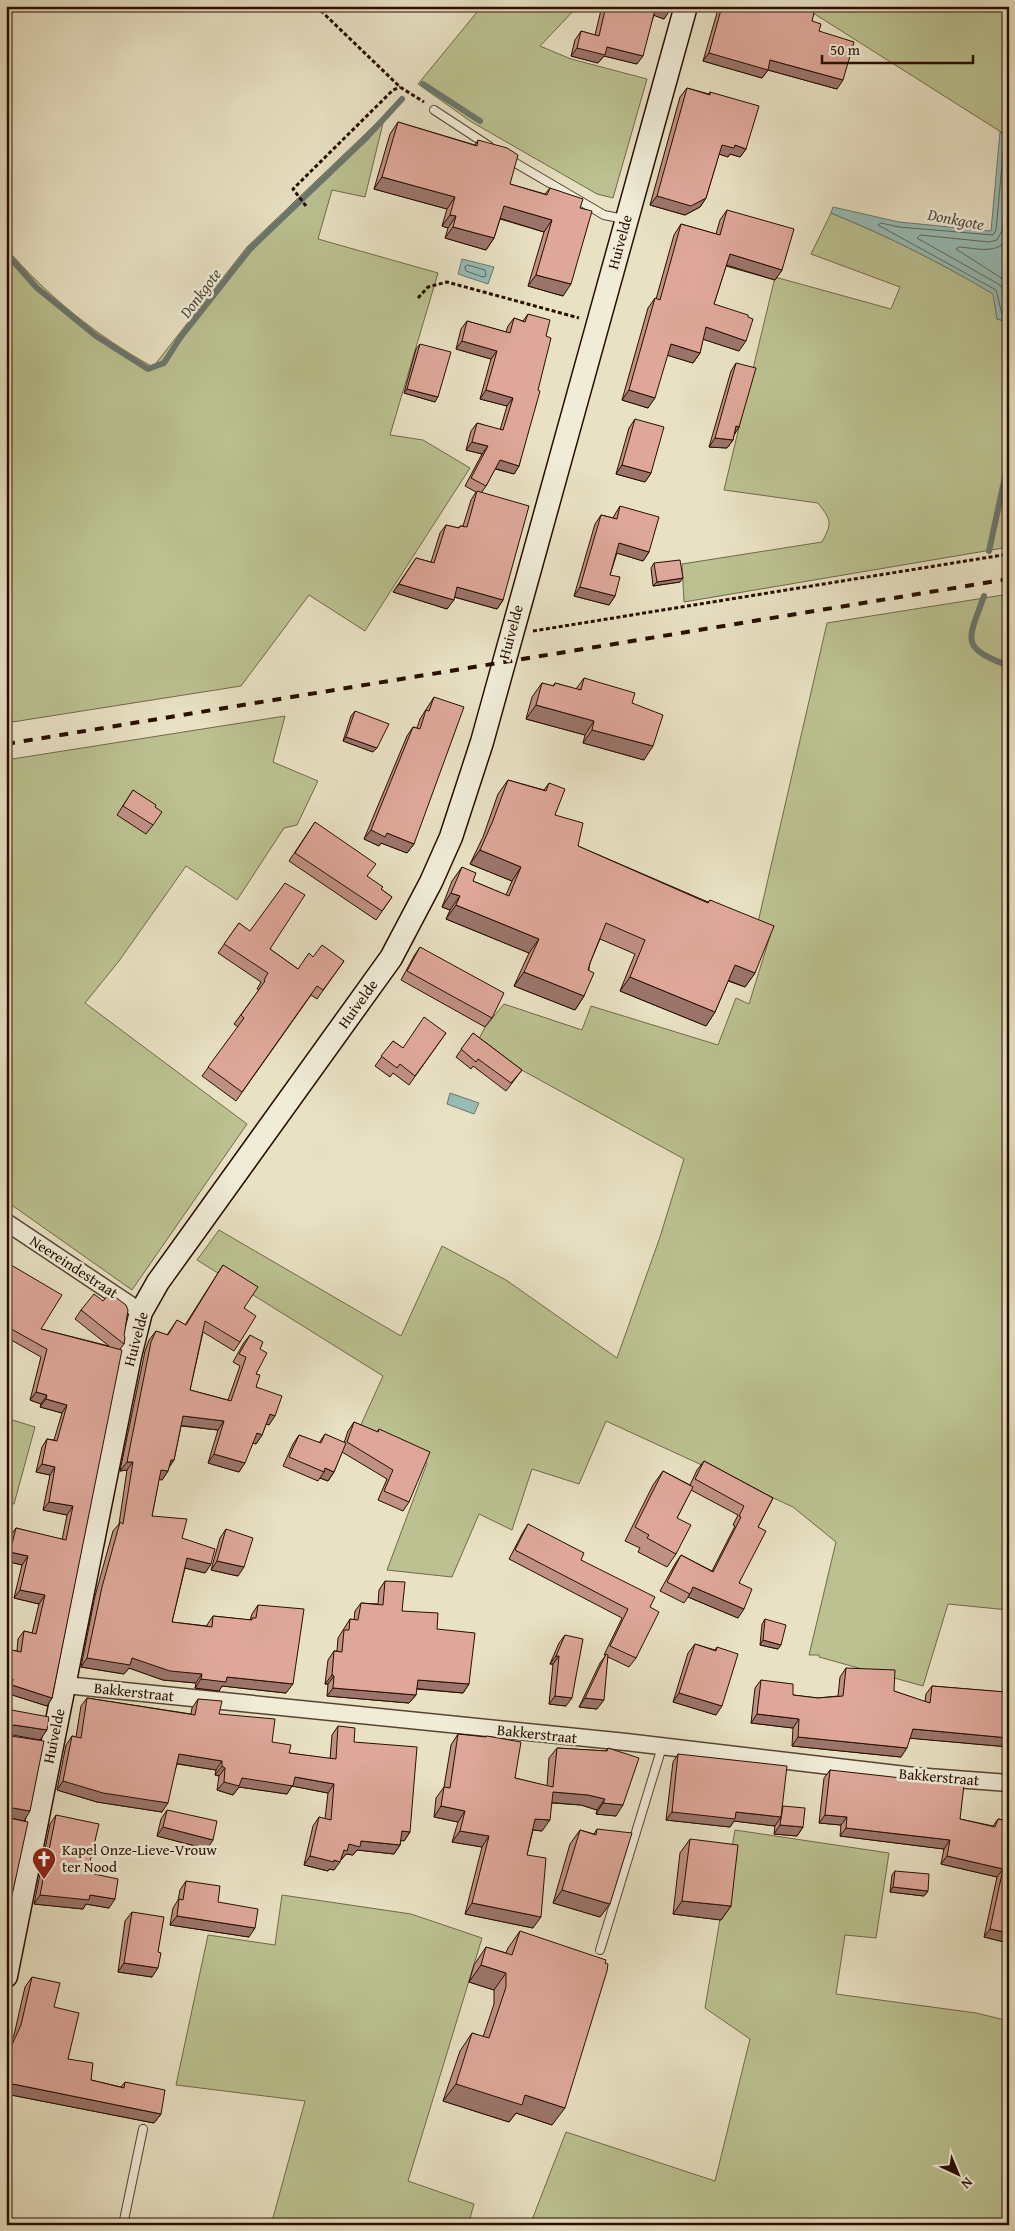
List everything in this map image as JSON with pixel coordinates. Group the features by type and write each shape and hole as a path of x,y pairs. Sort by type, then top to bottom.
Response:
{"street":[{"name":"Huivelde","path":"6,1976 30,1828 47,1746 65,1685 130,1356 142,1312 158,1282 392,958 431,882 451,837 468,789 686,6"},
{"name":"Neereindestraat","path":"6,1222 142,1312"},
{"name":"Bakkerstraat","path":"65,1685 662,1747 914,1776 1009,1783"}],"lane":[{"path":"434,110 538,177 604,214 626,219"},
{"path":"600,1950 662,1747"},
{"path":"123,2225 143,2129"}],"path":[{"path":"316,6 400,87 434,110"},
{"path":"305,204 293,189 393,90 400,87"},
{"path":"418,298 428,287 447,282 598,323"},
{"path":"510,634 1009,554"}],"green space":[{"path":"482,6 578,6 540,46 571,59 647,79 613,198 597,194 470,121 418,84"},
{"path":"802,6 1009,6 1009,137"},
{"path":"385,115 365,197 332,190 318,239 438,273 390,435 423,440 470,468 365,631 309,595 241,686 6,723 6,248 39,283 74,314 93,329 153,367 247,247"},
{"path":"831,213 914,250 994,294 997,319 1009,322 1009,547 684,602 682,564 822,542 828,530 828,518 818,503 724,490 775,277 891,309 900,287 811,254"},
{"path":"1009,594 1009,1610 948,1604 923,1686 819,1657 819,1655 809,1655 836,1542 793,1507 606,1421 579,1484 532,1469 512,1530 479,1514 452,1577 387,1570 427,1463 359,1429 383,1376 197,1260 219,1230 401,1336 442,1246 506,1280 617,1358 660,1237 684,1159 476,1045 485,1027 504,1004 582,1030 591,1006 718,1045 736,998 749,1004 770,936 756,931 827,623"},
{"path":"285,716 273,762 318,781 297,825 284,828 237,900 186,866 119,961 85,1003 247,1124 132,1290 6,1201 6,760"},
{"path":"6,1418 35,1427 14,1504 6,1503"},
{"path":"735,1830 889,1853 876,1938 845,1935 836,1994 976,2013 1009,2021 1009,2225 530,2225 566,2132 715,2181 750,2039 705,2008"},
{"path":"282,1895 411,1914 482,1938 408,2181 474,2204 468,2225 271,2225 305,2101 176,2085 208,1935 275,1945"}],"water":[{"path":"1000,132 1009,137 1007,161 1009,322 997,319 993,294 914,251 831,213 833,207 899,222 991,231"},
{"path":"462,259 494,267 488,284 458,274"},
{"path":"450,1093 479,1103 474,1114 447,1104"}],"building":[{"path":"606,6 656,6 643,56 607,47 605,55 577,48 581,31 599,36"},
{"path":"658,6 671,6 670,10"},
{"path":"722,6 804,6 814,13 812,21 821,24 819,31 854,42 843,80 770,60 768,70 709,53"},
{"path":"687,88 710,95 710,92 759,106 746,149 735,145 734,148 722,145 706,198 691,206 657,196"},
{"path":"398,122 477,146 478,140 507,148 518,155 510,184 547,195 550,188 583,199 580,208 592,211 571,284 536,275 552,220 504,206 494,238 453,227 456,216 450,215 455,197 382,177"},
{"path":"727,210 794,229 782,270 730,254 714,304 748,315 748,317 753,319 746,341 706,327 700,353 671,344 655,398 629,390 655,298 660,300 681,224 720,235"},
{"path":"528,314 550,320 546,336 551,338 538,390 540,391 519,466 500,460 486,486 471,478 488,446 472,442 477,423 503,430 513,398 486,390 497,351 462,341 467,321 510,333 514,318 525,322"},
{"path":"420,344 451,352 438,397 407,389"},
{"path":"736,363 756,368 739,427 736,426 733,440 715,438"},
{"path":"635,419 664,427 651,473 622,465"},
{"path":"477,491 529,506 503,600 457,587 454,600 399,584 416,558 434,563 446,525 459,528 460,526 467,527"},
{"path":"620,506 659,517 649,552 619,543 610,575 620,577 615,596 580,587 601,515 617,519"},
{"path":"680,560 683,578 657,582 654,563"},
{"path":"584,678 635,693 632,703 663,715 653,746 592,730 594,721 536,705 542,683 554,686 555,683 581,690"},
{"path":"434,697 464,707 414,844 387,833 385,837 371,830 413,727 420,729 426,710 429,711"},
{"path":"355,711 389,724 377,748 346,737"},
{"path":"508,780 546,791 549,783 565,789 555,815 583,823 578,846 708,903 710,900 774,926 755,973 735,965 715,1012 630,977 645,940 606,923 590,963 588,970 594,973 584,996 524,972 539,939 456,905 460,896 451,893 462,867 476,873 473,881 509,896 521,867 480,850"},
{"path":"133,790 156,805 155,807 162,812 153,825 123,806"},
{"path":"315,822 376,864 367,876 383,887 381,889 392,897 382,911 295,853"},
{"path":"285,883 305,895 270,949 298,969 309,953 313,957 322,945 344,961 323,990 317,986 242,1092 208,1067 244,1018 241,1015 265,981 268,973 224,944 239,923 250,931"},
{"path":"420,947 504,993 492,1018 407,971"},
{"path":"424,1017 446,1033 415,1076 400,1064 397,1068 381,1056 393,1041 403,1048"},
{"path":"473,1033 522,1070 511,1083 478,1059 476,1062 461,1049"},
{"path":"6,1262 62,1295 41,1329 122,1350 52,1698 12,1685 13,1679 6,1678 6,1649 21,1652 24,1631 36,1634 45,1595 20,1590 28,1556 10,1552 16,1528 66,1540 73,1506 49,1502 55,1467 42,1464 47,1439 57,1441 67,1405 46,1399 47,1395 36,1392 47,1349 6,1326"},
{"path":"223,1265 258,1287 244,1308 256,1316 240,1342 205,1321 190,1390 231,1401 246,1357 239,1354 250,1335 263,1342 260,1349 267,1353 256,1374 260,1375 256,1387 282,1396 275,1416 270,1414 262,1435 257,1433 245,1463 214,1454 224,1421 183,1416 174,1460 171,1460 168,1471 161,1470 152,1516 187,1519 182,1538 215,1549 211,1564 187,1558 172,1622 212,1627 213,1616 252,1620 252,1618 256,1618 258,1605 304,1609 293,1684 227,1677 226,1682 201,1679 202,1674 170,1671 132,1658 130,1665 87,1658 102,1587 120,1522 123,1524 133,1462 127,1462 151,1342 156,1331 168,1335 177,1320 186,1325"},
{"path":"110,1293 126,1305 128,1310 124,1344 81,1310 94,1294 103,1301"},
{"path":"354,1422 378,1432 379,1429 430,1452 409,1502 384,1491 393,1470 347,1442"},
{"path":"325,1434 346,1443 334,1472 325,1468 324,1472 289,1457 299,1435 321,1443"},
{"path":"704,1461 773,1498 758,1527 766,1531 739,1583 752,1589 744,1609 693,1587 690,1594 667,1582 681,1555 713,1572 741,1517 739,1516 744,1506 695,1479"},
{"path":"663,1471 693,1487 677,1518 691,1525 676,1554 647,1538 649,1535 635,1527"},
{"path":"528,1524 584,1553 581,1560 655,1597 650,1607 659,1612 636,1658 610,1646 628,1609 515,1550"},
{"path":"226,1529 253,1538 244,1567 217,1561"},
{"path":"385,1581 405,1582 402,1611 438,1613 437,1629 475,1633 469,1684 418,1680 416,1695 333,1688 334,1651 342,1652 344,1630 349,1630 350,1619 358,1620 361,1603 383,1605"},
{"path":"765,1619 786,1625 781,1645 763,1640"},
{"path":"565,1635 583,1639 572,1698 555,1696 559,1656 556,1656"},
{"path":"695,1644 716,1651 717,1647 738,1654 722,1706 679,1693"},
{"path":"606,1654 608,1655 604,1700 585,1698"},
{"path":"846,1668 895,1670 894,1691 930,1703 932,1686 1006,1692 1009,1683 1009,1738 913,1729 907,1748 798,1737 799,1719 757,1714 761,1680 793,1684 793,1695 818,1698 843,1696"},
{"path":"87,1698 195,1715 198,1699 222,1701 219,1714 275,1719 272,1742 291,1745 289,1753 336,1759 338,1726 355,1728 354,1742 417,1747 410,1832 402,1831 400,1845 361,1841 360,1847 349,1844 347,1851 344,1850 340,1862 310,1856 319,1817 331,1820 334,1784 295,1777 293,1786 242,1778 239,1786 224,1782 225,1768 222,1766 222,1761 179,1754 168,1803 103,1793 63,1781 72,1736 81,1738"},
{"path":"6,1709 49,1717 47,1730 14,1725 7,1729 11,1736 44,1741 30,1811 13,1808 7,1812 9,1818 28,1822 6,1923"},
{"path":"458,1734 487,1736 521,1742 515,1778 553,1787 557,1748 607,1751 608,1748 639,1758 623,1805 603,1803 605,1799 588,1795 553,1792 550,1820 535,1819 527,1855 546,1858 541,1917 472,1903 489,1836 460,1831 465,1811 441,1806 444,1787 450,1788"},
{"path":"678,1754 787,1766 781,1817 736,1812 735,1819 672,1812"},
{"path":"830,1770 964,1785 960,1819 995,1827 998,1819 1009,1821 1009,1933 990,1929 1003,1869 947,1856 950,1840 846,1828 847,1817 825,1815"},
{"path":"783,1806 805,1808 803,1827 780,1825"},
{"path":"167,1810 217,1821 213,1840 163,1827"},
{"path":"56,1815 99,1824 88,1870 94,1871 94,1874 118,1879 115,1899 90,1895 89,1900 40,1895"},
{"path":"597,1829 632,1833 610,1904 562,1890 580,1830 596,1835"},
{"path":"690,1839 738,1845 731,1906 682,1901"},
{"path":"895,1871 929,1874 928,1891 893,1887"},
{"path":"186,1881 220,1886 218,1902 258,1909 255,1928 177,1916 179,1899 183,1900"},
{"path":"132,1912 164,1917 158,1952 161,1953 158,1968 124,1963"},
{"path":"520,1931 606,1960 605,1963 608,1964 565,2108 525,2095 522,2105 456,2084 472,2033 489,2038 506,1987 506,1973 481,1965 486,1947 512,1955"},
{"path":"32,1977 60,1983 54,2007 79,2013 68,2059 93,2063 91,2080 124,2088 125,2082 165,2090 161,2114 8,2083 11,2068 6,2067 6,2048 10,2049 21,2025"}],"waterway":[{"name":"Donkgote","path":"423,84 480,121"},
{"name":"Donkgote","path":"6,253 37,288 96,336 148,369 164,363 180,338 250,249 367,137 402,99"},
{"name":"Donkgote","path":"989,551 1005,477 1009,448"},
{"name":"Donkgote","path":"984,596 974,623 972,641 975,647 982,653 1009,666"}],"railway":[{"path":"6,744 1009,579"}],"place":[{"name":"Kapel Onze-Lieve-Vrouw ter Nood","path":"44,1880"}]}
